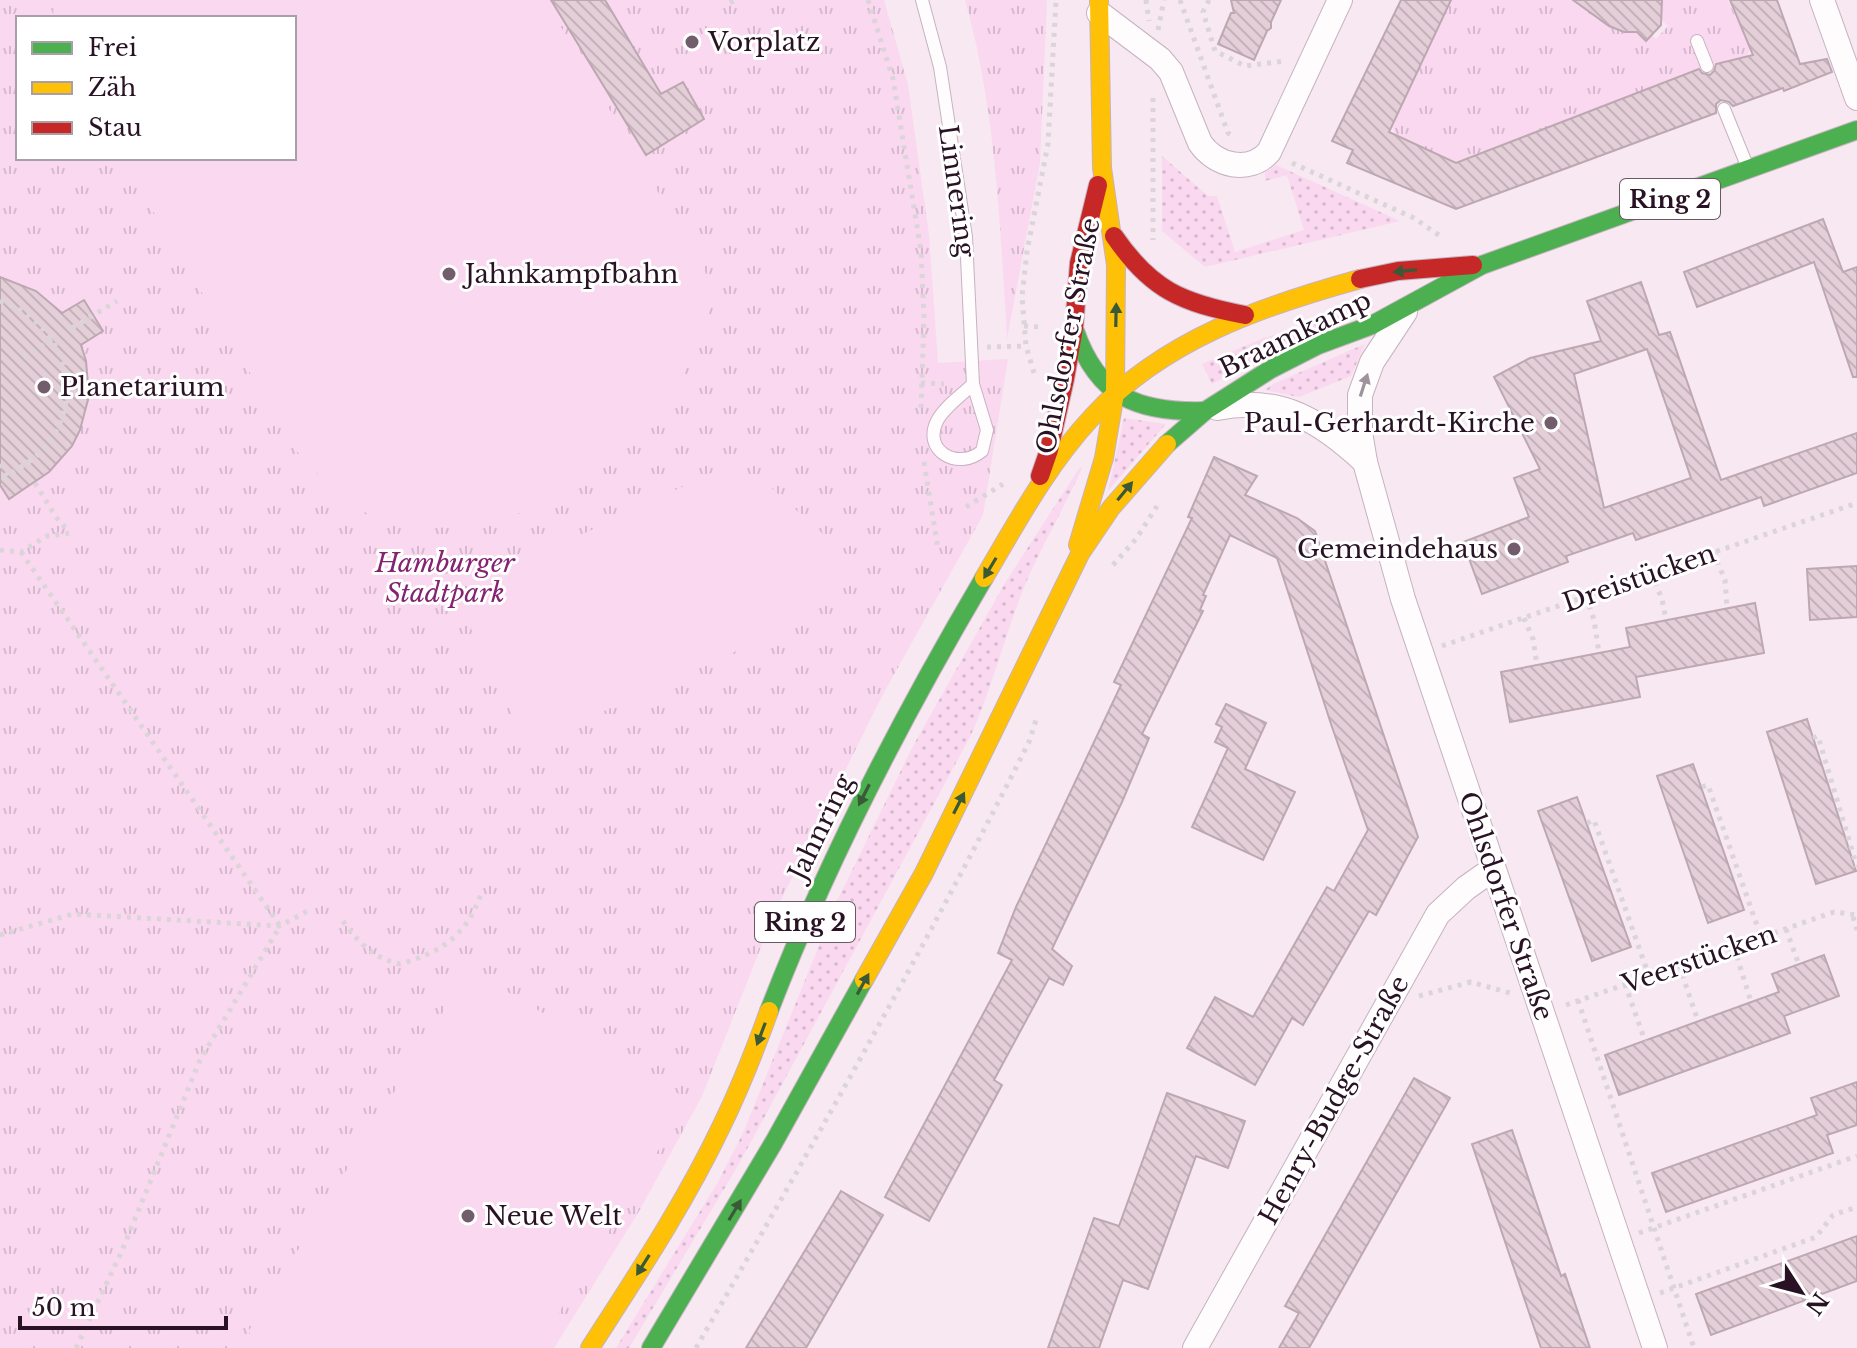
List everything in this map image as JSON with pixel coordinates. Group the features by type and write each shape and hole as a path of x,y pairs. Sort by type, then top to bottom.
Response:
{"main road":[{"name":"Ohlsdorfer Straße","path":"1066,579 1095,493 1115,393 1116,265 1102,168 1099,6"},
{"name":"Braamkamp","path":"651,1348 743,1197 924,873 1066,579 1095,531 1129,486 1168,443 1205,411 1271,369 1318,345 1372,325 1482,265 1857,130"},
{"name":"Ohlsdorfer Straße","path":"1030,501 1055,427 1074,328 1079,263 1102,168"},
{"path":"1112,234 1130,261 1161,290 1198,305 1245,315"},
{"name":"Braamkamp","path":"1115,393 1174,352 1245,315 1370,276 1482,265"},
{"path":"1074,328 1079,348 1091,370 1115,393 1151,409 1205,411"},
{"name":"Jahnring","path":"590,1348 673,1217 704,1161 746,1071 807,915 846,830 905,716 1030,501 1072,439 1115,393"}],"street":[{"path":"1099,6 1171,72 1206,151 1227,163 1250,165 1269,152 1340,0"},
{"path":"1822,0 1857,98"},
{"name":"Ohlsdorfer Straße","path":"1409,306 1372,362 1360,395 1360,432 1365,462 1403,599 1655,1348"},
{"path":"1205,411 1238,405 1291,411 1321,425 1365,462"},
{"name":"Henry-Budge-Straße","path":"1195,1348 1438,914 1493,869"}],"lane":[{"name":"Linnering","path":"922,0 940,67 964,222 973,384 987,430 987,438 977,455 967,460 956,460 945,455 936,445 935,425 973,384"},
{"path":"1697,41 1707,66"},
{"path":"1724,109 1749,171"}],"path":[{"path":"868,0 893,79 921,251 924,317 921,412"},
{"path":"1034,380 1034,369 1026,346 1022,297 1027,251 1048,144 1056,0"},
{"path":"1156,33 1164,0"},
{"path":"1180,0 1228,133 1241,139"},
{"path":"1209,0 1203,12 1215,51 1245,66 1312,58"},
{"path":"1152,84 1153,246"},
{"path":"1284,159 1414,218 1448,241"},
{"path":"0,301 26,312 37,321 52,339 67,376 64,413 51,440 41,453 0,480"},
{"path":"72,328 117,301"},
{"path":"1024,326 1040,327"},
{"path":"24,358 52,339"},
{"path":"972,347 1026,346"},
{"path":"923,456 938,549"},
{"path":"0,464 7,476"},
{"path":"0,550 21,552 47,536 70,533 35,483"},
{"path":"966,507 1004,484"},
{"name":"Dreistücken","path":"1421,653 1857,503"},
{"path":"21,552 280,926"},
{"path":"1713,552 1725,580 1727,608"},
{"path":"1651,573 1662,599 1666,620"},
{"path":"1586,596 1594,620 1599,653"},
{"path":"1524,618 1533,639 1537,665"},
{"path":"1813,738 1818,736 1857,867"},
{"path":"1702,787 1708,785 1722,837 1761,937"},
{"path":"1587,823 1594,820 1626,921 1649,976"},
{"path":"1604,873 1611,870"},
{"path":"343,921 356,939 376,956 400,964 440,948 454,938 474,912 481,894"},
{"path":"76,1348 121,1253 200,1060 280,926 309,910"},
{"name":"Veerstücken","path":"1540,1007 1578,1000 1834,912 1855,916"},
{"path":"0,935 73,914 280,926"},
{"path":"1855,916 1857,930"},
{"path":"1786,929 1799,965"},
{"path":"1734,947 1751,1002"},
{"path":"1679,965 1698,1021"},
{"path":"1388,1004 1471,982 1540,1007"},
{"path":"1625,984 1645,1041"},
{"path":"1578,1000 1694,1348"},
{"path":"1618,1241 1857,1156"},
{"path":"1639,1300 1816,1237 1833,1215 1857,1207"}],"green space":[{"name":"Hamburger Stadtpark","path":"0,0 884,0 908,85 929,235 938,363 1008,359 983,515 882,696 774,914 702,1096 638,1213 554,1348 0,1348"},
{"name":"Jahnkampfbahn","path":"54,0 545,0 714,287 694,352 678,382 636,437 611,461 584,481 540,506 479,523 443,528 395,524 367,513 341,496 298,453 122,160 296,160 296,16 53,16"},
{"path":"965,0 1047,0 1040,163 1007,339 990,125"},
{"path":"1451,0 1581,0 1605,23 1620,30 1637,32 1646,41 1652,35 1656,39 1668,26 1659,17 1662,0 1728,0 1750,48 1747,57 1707,66 1456,163 1396,136 1392,126"},
{"path":"1162,156 1208,196 1217,196 1235,252 1304,230 1287,175 1265,181 1265,172 1276,165 1400,221 1205,267 1162,231"},
{"path":"1373,304 1375,307 1289,342 1212,384 1202,364 1264,338"},
{"path":"1365,344 1351,376 1299,397 1265,390 1273,384"},
{"path":"1124,418 1166,424 1108,491"},
{"path":"1080,467 1023,590 971,735 739,1164 629,1348 616,1348 718,1182 743,1133 838,899 913,746 1005,583"},
{"path":"711,473 767,484 850,558 783,630 527,746 455,595"},
{"name":"Neue Welt","path":"469,969 689,1100 537,1348 246,1348 253,1336 248,1332"}],"building":[{"path":"551,0 605,0 661,94 683,82 704,119 646,155"},
{"path":"1231,0 1281,0 1254,60 1218,44 1231,13 1234,13"},
{"path":"1401,0 1451,0 1389,132 1456,163 1699,69 1710,75 1716,64 1753,55 1730,0 1777,0 1800,64 1827,59 1832,72 1733,106 1721,100 1716,104 1716,113 1456,209 1347,163 1353,150 1332,141"},
{"path":"1573,0 1662,0 1661,25 1646,41 1637,32 1624,32 1609,26"},
{"path":"1823,219 1843,272 1857,267 1857,377 1853,377 1814,262 1697,307 1684,272"},
{"name":"Planetarium","path":"0,277 36,291 62,313 84,300 103,331 81,345 86,361 89,396 80,430 72,446 49,472 9,499 0,485"},
{"path":"1641,282 1659,335 1670,332 1721,480 1857,433 1857,473 1764,506 1761,497 1636,540 1633,533 1566,556 1568,562 1482,594 1463,542 1529,517 1514,478 1540,469 1494,377 1530,358 1601,341 1587,301","holes":["1647,349 1691,478 1604,508 1574,374"]},
{"path":"1214,457 1257,476 1245,495 1297,518 1315,531 1418,837 1376,915 1369,911 1303,1025 1292,1018 1255,1085 1187,1048 1215,997 1253,1017 1327,887 1334,891 1368,830 1277,558 1230,535 1203,595 1206,596 1200,610 1203,611 1142,734 1149,738 1122,802 1052,949 1072,966 1063,985 1049,978 994,1080 1002,1085 929,1221 885,1197 1012,960 998,953 1016,907 1121,685 1114,682 1192,518 1188,517"},
{"path":"1857,566 1857,617 1810,620 1807,569"},
{"path":"1755,603 1764,653 1636,677 1640,697 1510,722 1501,672 1630,647 1626,628"},
{"path":"1226,704 1266,723 1245,769 1295,792 1263,860 1192,827 1228,748 1215,742 1222,727 1216,724"},
{"path":"1807,719 1856,871 1816,884 1767,732"},
{"path":"1693,764 1744,910 1708,923 1657,776"},
{"path":"1577,797 1631,947 1592,961 1538,811"},
{"path":"1824,955 1839,996 1784,1016 1790,1033 1619,1095 1605,1055 1779,992 1772,974"},
{"path":"1414,1078 1450,1098 1309,1348 1279,1348 1299,1313 1285,1306"},
{"path":"1857,1082 1857,1125 1827,1135 1833,1153 1666,1212 1652,1173 1817,1115 1811,1098"},
{"path":"1167,1093 1245,1121 1228,1168 1196,1156 1148,1289 1123,1280 1099,1348 1048,1348 1094,1218 1119,1226"},
{"path":"1512,1130 1561,1276 1565,1274 1590,1348 1541,1348 1472,1144"},
{"path":"841,1191 883,1215 806,1348 746,1348"},
{"path":"1857,1236 1857,1281 1711,1335 1696,1294"}],"traffic: fast":[{"path":"1167,444 1205,411 1271,369 1318,345 1372,325 1482,265 1857,130"},
{"path":"1075,331 1096,372 1124,396 1160,409 1205,411"},
{"path":"769,1011 841,844 924,683 984,578"},
{"path":"651,1348 774,1142 864,980"}],"traffic: slow":[{"path":"1078,545 1104,458 1115,393 1116,265 1102,168 1099,0"},
{"path":"984,578 1034,494 1062,454 1093,416 1121,389 1150,366 1216,329 1287,301 1360,279"},
{"path":"864,980 924,873 1080,554 1111,508 1167,444"},
{"path":"590,1348 660,1238 708,1154 741,1083 769,1011"}],"traffic: jam":[{"path":"1040,476 1065,379 1074,328 1079,263 1098,185"},
{"path":"1114,236 1155,282 1186,299 1245,315"},
{"path":"1360,279 1398,271 1473,265"}],"place":[{"name":"Vorplatz","path":"692,42"},
{"name":"Jahnkampfbahn","path":"449,274"},
{"name":"Planetarium","path":"44,387"},
{"name":"Paul-Gerhardt-Kirche","path":"1551,423"},
{"name":"Gemeindehaus","path":"1514,549"},
{"name":"Neue Welt","path":"468,1216"}]}
